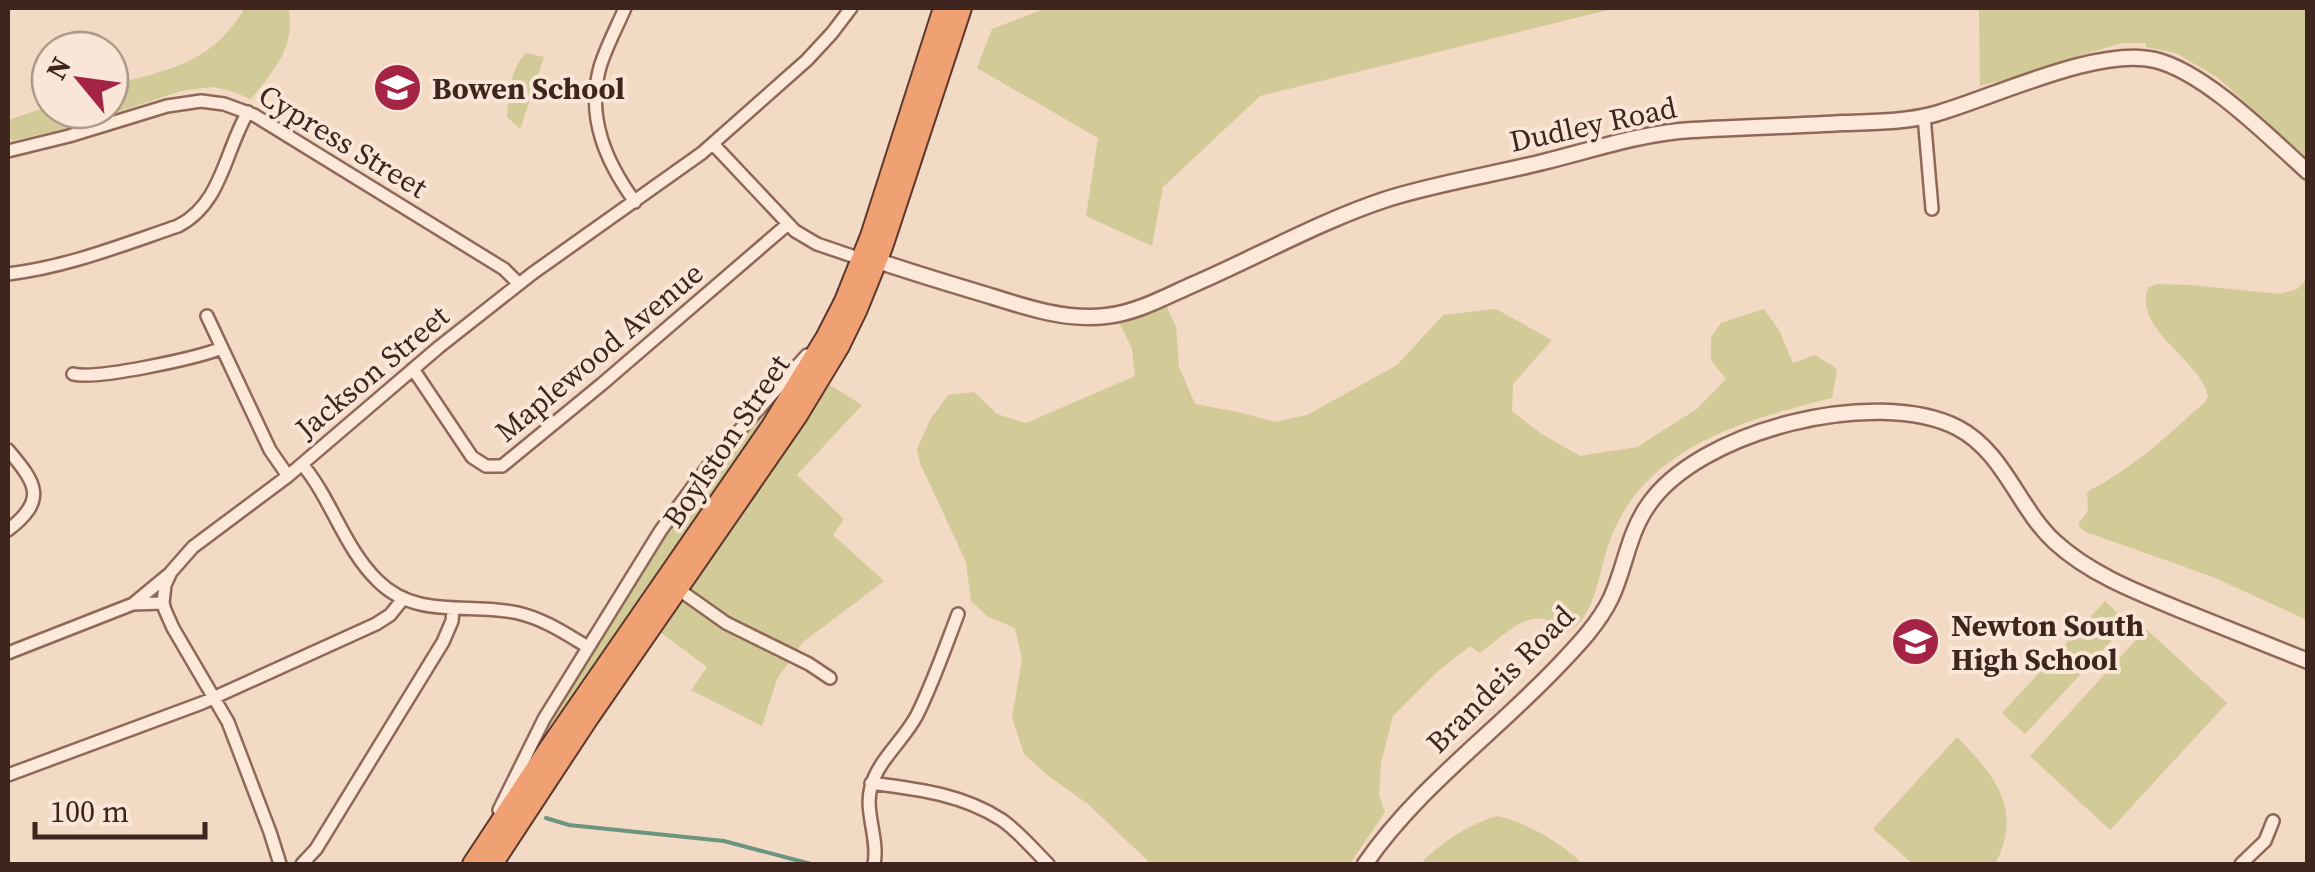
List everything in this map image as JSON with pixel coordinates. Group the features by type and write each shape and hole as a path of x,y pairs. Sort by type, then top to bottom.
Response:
{"highway":[{"name":"Boylston Street","path":"482,860 556,767 810,398 854,319 884,195 943,8"},
{"name":"Boylston Street","path":"482,860 548,749 783,408 870,260 962,8"}],"street":[{"path":"625,8 600,67 595,106 609,162 635,202"},
{"name":"Jackson Street","path":"133,604 199,542 288,476 413,368 519,284 713,144 808,60 845,10"},
{"name":"Dudley Road","path":"713,144 788,224 818,244 1028,308 1064,315 1108,316 1148,304 1344,215 1440,185 1641,136 1924,116 2106,60 2134,57 2178,68 2256,125 2308,172"},
{"name":"Cypress Street","path":"8,151 176,104 216,102 248,112 499,266 519,284"},
{"path":"8,274 76,260 192,218 214,190 248,112"},
{"path":"1924,116 1932,209"},
{"name":"Maplewood Avenue","path":"413,368 472,457 486,466 502,466 788,224"},
{"path":"207,316 270,450 288,476"},
{"path":"482,860 536,733 652,543 740,428 830,330"},
{"path":"73,374 95,376 222,348"},
{"name":"Brandeis Road","path":"1365,864 1424,794 1508,716 1594,626 1611,598 1637,524 1667,483 1701,458 1753,433 1815,417 1907,413 1936,418 1960,429 1989,454 2050,536 2088,567 2150,598 2308,661"},
{"path":"8,450 30,478 34,492 31,508 8,530"},
{"path":"302,464 362,564 386,588 433,608 517,612 545,622 588,647"},
{"path":"171,572 163,603 238,749 280,864"},
{"path":"678,589 726,623 830,678"},
{"path":"8,776 215,698 376,624 404,598"},
{"path":"8,652 133,604 163,603"},
{"path":"302,864 316,849 443,642 453,610"},
{"path":"874,864 875,832 869,797 872,783 916,718 958,614"},
{"path":"872,783 970,803 1005,822 1048,864"},
{"path":"2241,864 2265,841 2273,821"}],"shaded area":[{"path":"245,8 289,8 286,46 251,99 212,87 181,91 130,108 130,80 187,62 217,42"},
{"path":"1047,8 1616,8 1260,96 1163,187 1152,246 1086,216 1098,138 977,68 992,29"},
{"path":"1979,8 2307,8 2307,158 2218,78 2176,53 2145,47 2146,43 2122,43 2068,59 2068,63 1980,86"},
{"path":"526,53 544,57 519,128 507,117 513,74"},
{"path":"30,113 30,130 59,130 12,141 8,120"},
{"path":"2307,279 2307,620 2213,577 2086,532 2079,523 2088,511 2090,490 2151,449 2208,396 2203,382 2150,317 2146,303 2148,288 2156,284 2190,285 2280,294 2297,289"},
{"path":"1166,305 1176,327 1179,367 1195,404 1275,422 1307,415 1397,365 1443,315 1496,309 1552,340 1513,384 1512,411 1580,456 1637,447 1697,409 1726,379 1711,360 1711,337 1721,323 1764,309 1779,330 1793,363 1815,355 1837,369 1832,398 1728,430 1680,454 1659,470 1622,514 1589,608 1573,629 1561,635 1550,622 1532,619 1480,653 1470,646 1393,716 1381,763 1379,795 1385,812 1350,864 1151,864 1088,804 1024,754 1012,718 1022,659 1015,628 988,617 971,601 966,562 917,449 930,420 948,395 974,392 997,414 1026,423 1135,376 1132,349 1118,320"},
{"path":"830,385 862,405 797,475 844,519 833,535 884,581 803,642 777,679 762,726 691,690 707,667 660,632"},
{"path":"773,403 553,725 547,727 687,503 729,449"},
{"path":"2105,601 2128,623 2025,734 2002,713"},
{"path":"2146,629 2227,703 2110,830 2030,756"},
{"path":"1957,737 1983,765 2001,794 2006,826 2003,844 1995,864 1913,864 1873,829"},
{"path":"1497,816 1543,834 1583,864 1420,864 1455,835"}],"waterway":[{"path":"546,818 569,825 724,841 811,864"}],"place":[{"name":"Bowen School","path":"397,88"},
{"name":"Newton South High School","path":"1916,642"}]}
